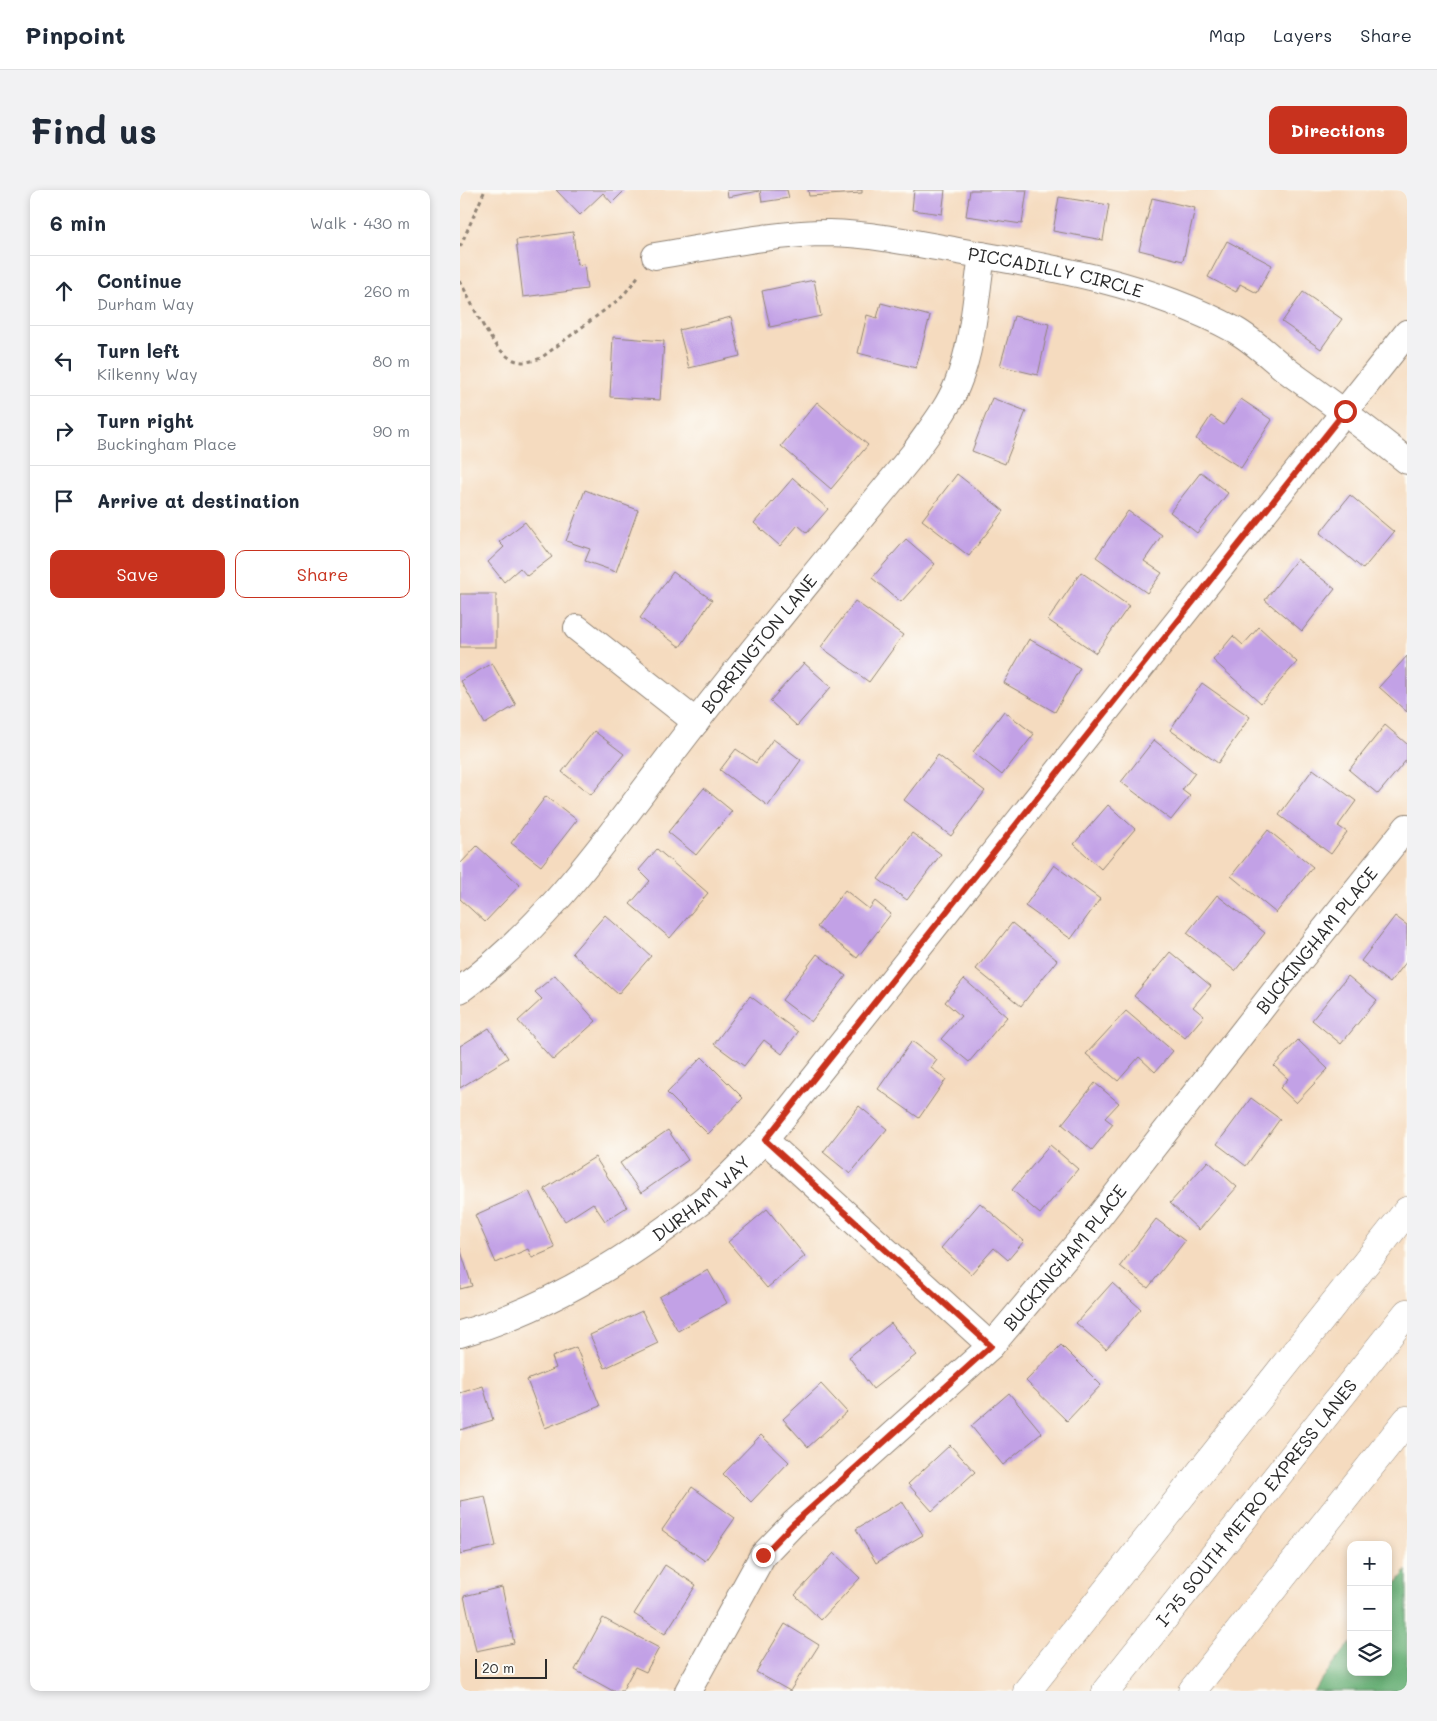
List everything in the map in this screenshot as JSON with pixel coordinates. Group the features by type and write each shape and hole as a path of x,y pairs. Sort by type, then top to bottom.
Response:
{"highway":[{"path":"1028,1691 1407,1211"},
{"name":"I-75 SOUTH METRO EXPRESS LANES","path":"1106,1691 1407,1313"},
{"path":"1192,1691 1407,1420"}],"street":[{"name":"PICCADILLY CIRCLE","path":"655,256 776,238 826,233 866,235 982,255 1109,281 1183,305 1237,331 1292,374 1345,411 1407,461"},
{"name":"BORRINGTON LANE","path":"460,990 490,968 555,903 696,722 914,453 940,417 958,384 967,349 982,255"},
{"name":"DURHAM WAY","path":"460,1334 485,1327 562,1293 627,1255 703,1200 765,1140 1407,333"},
{"path":"578,628 696,722"},
{"name":"BUCKINGHAM PLACE","path":"688,1691 763,1555 793,1524 991,1346 1083,1237 1407,827"},
{"path":"765,1140 991,1346"}],"path":[{"path":"460,247 485,190"},
{"path":"460,281 500,351 514,360 526,363 541,358 622,297 655,256"}],"green space":[{"path":"1407,1570 1407,1691 1313,1691 1347,1647 1347,1676 1392,1676 1392,1589"}],"building":[{"path":"556,190 625,190 612,203 603,193 580,215"},
{"path":"727,190 758,190 759,191 728,197"},
{"path":"760,190 787,190 789,198 762,202"},
{"path":"808,190 862,190 862,193 809,196"},
{"path":"914,190 945,190 942,214 912,210"},
{"path":"970,190 1027,190 1022,224 966,216"},
{"path":"1059,197 1109,205 1103,240 1053,231"},
{"path":"1152,198 1195,208 1183,261 1139,250"},
{"path":"573,232 577,265 584,264 587,289 523,297 516,240"},
{"path":"1227,241 1272,265 1257,293 1240,284 1236,292 1208,277"},
{"path":"814,280 821,316 770,327 762,291"},
{"path":"1303,292 1342,319 1321,349 1282,322"},
{"path":"881,303 930,316 916,368 858,353 867,315 877,318"},
{"path":"1014,316 1049,324 1038,375 1000,366"},
{"path":"731,317 740,356 689,368 679,330"},
{"path":"613,337 664,341 660,400 610,397"},
{"path":"992,398 1026,411 1005,464 972,451"},
{"path":"1241,399 1272,420 1241,468 1196,439 1211,416 1224,425"},
{"path":"817,402 868,445 831,489 781,446"},
{"path":"1201,472 1228,493 1197,533 1170,512"},
{"path":"957,474 1004,511 969,556 922,520"},
{"path":"793,478 828,509 807,533 798,525 780,546 754,523"},
{"path":"585,490 638,510 616,572 585,561 590,549 566,541"},
{"path":"1350,495 1394,532 1363,569 1320,533"},
{"path":"1128,511 1162,535 1144,561 1162,573 1147,593 1096,557"},
{"path":"525,522 552,557 527,576 520,568 504,582 488,562 504,547 499,542"},
{"path":"906,539 935,564 901,602 872,578"},
{"path":"1297,559 1335,589 1302,631 1265,600"},
{"path":"673,572 712,600 680,647 640,618"},
{"path":"1081,572 1129,606 1096,653 1048,620"},
{"path":"460,594 496,594 496,647 460,647"},
{"path":"855,601 903,635 869,682 821,647"},
{"path":"1259,627 1297,662 1261,703 1213,660 1233,636 1243,645"},
{"path":"1029,639 1080,668 1055,712 1004,683"},
{"path":"1407,656 1407,712 1379,687"},
{"path":"492,663 516,705 485,724 461,681"},
{"path":"804,663 831,687 797,726 770,701"},
{"path":"1202,683 1250,717 1218,763 1170,730"},
{"path":"1004,711 1034,734 1002,775 973,752"},
{"path":"1385,725 1407,744 1407,759 1378,794 1349,770"},
{"path":"594,731 624,754 591,795 562,772"},
{"path":"773,739 801,760 768,806 720,770 736,749 756,763"},
{"path":"1154,740 1195,773 1182,790 1190,796 1171,820 1121,782"},
{"path":"938,755 985,791 951,836 904,800"},
{"path":"1313,769 1356,801 1338,826 1347,832 1331,854 1279,815"},
{"path":"704,788 732,811 696,855 668,832"},
{"path":"546,796 577,820 541,866 511,843"},
{"path":"1108,805 1135,829 1101,869 1074,844"},
{"path":"1268,830 1313,867 1276,913 1231,876"},
{"path":"912,833 941,854 907,900 878,879"},
{"path":"477,846 520,885 485,922 460,899 460,864"},
{"path":"657,849 708,893 670,938 630,904 650,881 639,870"},
{"path":"1054,865 1100,899 1071,939 1025,906"},
{"path":"845,890 869,909 875,901 891,914 857,958 817,927"},
{"path":"1217,895 1265,933 1235,971 1187,933"},
{"path":"605,915 651,956 618,994 572,953"},
{"path":"1395,916 1407,925 1407,961 1390,983 1361,961"},
{"path":"1012,923 1057,960 1021,1006 976,969"},
{"path":"1170,952 1211,986 1193,1007 1204,1016 1185,1038 1134,996"},
{"path":"817,954 846,976 811,1022 782,1000"},
{"path":"555,975 596,1021 553,1060 518,1021 542,999 535,992"},
{"path":"1348,976 1377,1000 1341,1044 1312,1020"},
{"path":"964,979 1007,1017 969,1062 941,1039 961,1016 945,1002"},
{"path":"750,996 798,1032 782,1054 764,1040 744,1066 714,1044"},
{"path":"1126,1011 1173,1051 1155,1072 1139,1057 1118,1081 1086,1054"},
{"path":"489,1028 508,1058 460,1088 460,1046"},
{"path":"1298,1040 1328,1069 1296,1103 1280,1088 1288,1079 1274,1066"},
{"path":"912,1041 937,1060 931,1068 946,1079 919,1118 878,1089"},
{"path":"702,1057 743,1098 708,1134 667,1093"},
{"path":"1095,1083 1119,1103 1105,1118 1113,1124 1092,1150 1062,1124"},
{"path":"1251,1098 1280,1119 1246,1166 1217,1144"},
{"path":"859,1106 887,1129 850,1174 823,1152"},
{"path":"668,1130 688,1160 641,1193 620,1163"},
{"path":"1050,1145 1078,1169 1040,1214 1012,1190"},
{"path":"595,1157 627,1207 605,1221 593,1203 565,1221 544,1189"},
{"path":"1208,1161 1237,1187 1199,1230 1170,1203"},
{"path":"529,1191 555,1248 532,1258 528,1249 496,1263 475,1215"},
{"path":"980,1203 1024,1241 1008,1260 994,1248 971,1274 941,1248"},
{"path":"767,1209 805,1256 767,1288 728,1242"},
{"path":"1156,1219 1185,1241 1148,1288 1120,1266"},
{"path":"460,1248 472,1286 460,1289"},
{"path":"708,1270 727,1303 678,1331 659,1297"},
{"path":"1112,1283 1141,1309 1106,1349 1076,1323"},
{"path":"642,1311 658,1343 605,1368 590,1335"},
{"path":"891,1323 916,1355 873,1389 849,1357"},
{"path":"1061,1345 1101,1385 1067,1421 1026,1381"},
{"path":"576,1347 600,1406 545,1428 527,1380 556,1368 552,1357"},
{"path":"821,1384 847,1412 808,1447 783,1419"},
{"path":"483,1386 493,1420 460,1430 460,1393"},
{"path":"1009,1393 1042,1433 1003,1465 971,1426"},
{"path":"761,1435 789,1462 751,1502 723,1474"},
{"path":"950,1445 975,1472 932,1511 908,1484"},
{"path":"692,1487 735,1518 705,1561 662,1530"},
{"path":"485,1496 496,1546 460,1554 460,1501"},
{"path":"902,1501 923,1535 876,1563 856,1529"},
{"path":"834,1553 860,1578 821,1620 795,1595"},
{"path":"665,1565 696,1585 665,1634 634,1614"},
{"path":"502,1587 514,1643 476,1651 464,1596"},
{"path":"603,1618 659,1648 646,1672 635,1667 622,1691 613,1691 575,1670"},
{"path":"785,1624 819,1645 790,1691 756,1672"}],"route":[{"path":"763,1555 793,1524 991,1346 765,1140 1345,411"}]}
